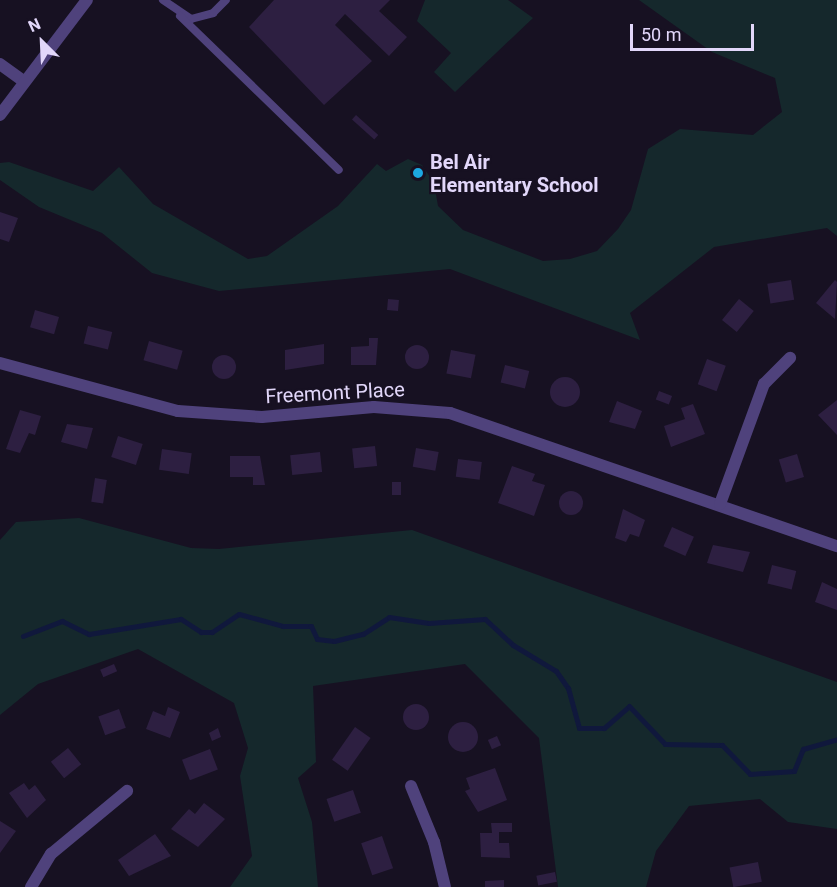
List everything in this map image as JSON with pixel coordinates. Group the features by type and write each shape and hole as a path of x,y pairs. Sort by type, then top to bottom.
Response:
{"street":[{"path":"0,115 22,80 87,0"},
{"path":"0,64 22,80"},
{"path":"720,504 764,384 790,358"},
{"name":"Freemont Place","path":"0,363 178,411 262,417 374,407 450,413 837,546"},
{"path":"411,786 445,887"},
{"path":"31,887 51,854 127,791"}],"lane":[{"path":"163,0 339,170"},
{"path":"180,16 202,18 226,0"}],"green space":[{"path":"425,0 508,0 533,18 455,92 434,72 451,53 417,21"},
{"path":"639,0 837,0 837,236 827,228 714,247 630,313 640,340 450,269 219,291 152,273 102,233 39,207 0,180 0,163 9,162 93,191 119,167 153,204 248,259 267,256 338,206 377,164 386,171 408,159 422,165 434,183 438,206 463,230 543,261 570,259 597,251 618,229 631,210 648,149 680,129 753,135 782,112 775,78 712,52"},
{"path":"79,518 191,548 219,549 412,530 837,682 837,829 788,822 760,799 689,806 656,851 646,887 558,887 539,738 465,664 313,686 316,762 298,778 312,822 318,887 230,887 252,856 240,776 248,748 234,703 138,649 38,684 0,715 0,540 16,522"}],"building":[{"path":"274,0 390,0 379,11 407,37 389,56 345,14 335,25 372,61 324,105 249,27"},
{"path":"356,115 378,135 374,140 352,119"},
{"path":"0,212 18,218 9,242 0,239"},
{"path":"791,280 794,300 770,304 767,284"},
{"path":"835,280 837,282 835,319 816,303"},
{"path":"388,299 399,300 398,311 387,310"},
{"path":"739,299 754,311 737,332 722,320"},
{"path":"35,310 59,317 54,334 30,327"},
{"path":"88,326 112,332 108,350 84,343"},
{"path":"369,338 378,338 376,365 351,365 351,347 369,346"},
{"path":"149,341 183,351 177,370 143,360"},
{"path":"324,344 324,364 285,370 285,350"},
{"path":"417,345 426,348 429,357 426,366 417,369 408,366 405,357 408,348"},
{"path":"451,350 476,355 471,378 446,374"},
{"path":"224,355 233,358 236,367 233,376 224,379 215,376 212,367 215,358"},
{"path":"707,359 726,366 717,391 698,384"},
{"path":"505,365 529,371 525,389 501,382"},
{"path":"565,377 576,381 580,392 576,403 565,407 554,403 550,392 554,381"},
{"path":"659,391 672,396 669,404 656,399"},
{"path":"837,400 837,435 818,415"},
{"path":"617,401 642,411 635,429 609,422"},
{"path":"693,404 705,434 671,447 664,426 685,419 681,408"},
{"path":"20,410 41,416 35,435 29,433 20,453 6,449"},
{"path":"67,424 93,428 87,449 61,442"},
{"path":"118,436 143,444 136,465 111,457"},
{"path":"375,446 377,466 354,468 352,448"},
{"path":"416,448 439,452 435,471 413,467"},
{"path":"162,449 192,453 189,474 159,470"},
{"path":"320,452 322,472 292,475 290,455"},
{"path":"797,454 804,477 786,483 779,460"},
{"path":"230,456 260,456 265,485 253,485 253,477 230,477"},
{"path":"458,459 482,462 480,480 456,477"},
{"path":"512,466 535,474 532,481 545,485 534,516 498,503"},
{"path":"95,478 107,480 103,504 91,502"},
{"path":"392,482 401,482 401,495 392,495"},
{"path":"571,491 580,494 583,503 580,512 571,515 562,512 559,503 562,494"},
{"path":"623,509 645,520 639,537 630,534 626,542 615,538"},
{"path":"672,527 694,537 685,556 663,546"},
{"path":"713,545 750,552 743,572 707,563"},
{"path":"772,565 796,571 792,589 767,583"},
{"path":"822,582 837,589 837,610 815,602"},
{"path":"114,664 117,671 103,677 100,670"},
{"path":"416,704 425,708 429,717 425,726 416,730 407,726 403,717 407,708"},
{"path":"168,707 180,712 170,738 146,729 153,711 165,716"},
{"path":"119,709 126,728 105,735 98,717"},
{"path":"463,722 474,726 478,737 474,748 463,752 452,748 448,737 452,726"},
{"path":"355,727 371,738 348,771 332,760"},
{"path":"218,728 221,737 212,741 209,733"},
{"path":"497,736 501,745 492,749 488,740"},
{"path":"68,748 81,764 64,778 51,762"},
{"path":"210,749 218,770 190,780 182,760"},
{"path":"495,768 507,800 478,812 465,791 470,789 466,778"},
{"path":"24,783 29,790 35,785 46,800 27,818 9,793"},
{"path":"353,790 361,813 334,822 327,799"},
{"path":"204,803 225,819 198,847 171,829 189,809 195,814"},
{"path":"0,821 16,831 0,853"},
{"path":"491,823 512,823 512,832 499,832 499,843 509,843 510,858 481,857 480,833 492,833"},
{"path":"155,834 171,856 129,876 118,860"},
{"path":"382,836 393,868 372,875 361,843"},
{"path":"758,862 762,882 733,887 730,868"},
{"path":"555,872 557,882 538,885 536,876"},
{"path":"504,880 504,887 485,887 485,881"}],"waterway":[{"path":"23,636 62,621 89,634 181,619 201,632 212,632 239,614 283,626 311,626 317,639 334,641 363,634 389,617 429,623 485,619 513,645 556,671 568,688 579,728 604,728 629,706 665,744 722,745 750,774 794,771 803,749 837,739"}],"place":[{"name":"Bel Air Elementary School","path":"418,173"}]}
